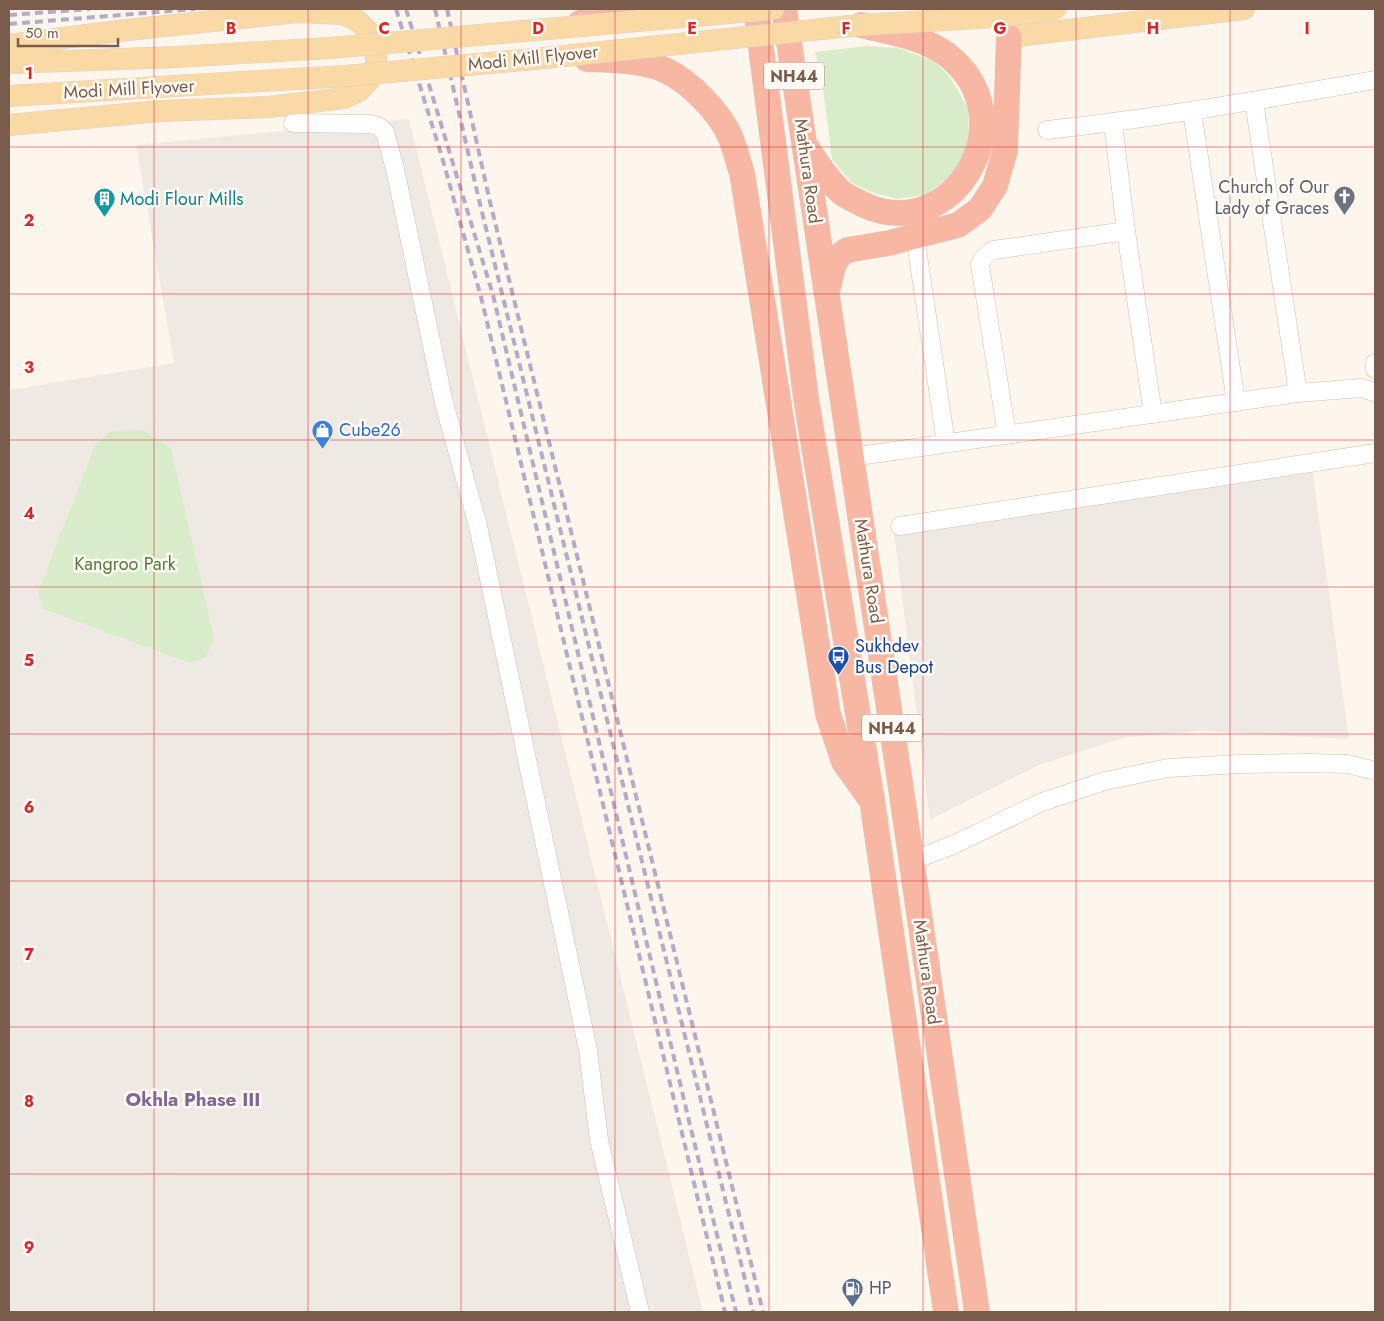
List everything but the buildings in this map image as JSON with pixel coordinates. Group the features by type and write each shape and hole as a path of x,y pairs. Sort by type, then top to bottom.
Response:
{"highway":[{"path":"562,29 622,9"},
{"name":"Mathura Road","path":"756,9 806,398 872,800 946,1312"},
{"name":"Mathura Road","path":"784,9 852,456 977,1312"},
{"path":"804,144 822,171 842,193 877,211 908,212 924,208 952,192 972,167 982,137 982,121 980,106 968,76 945,54 931,46 900,35 860,25"},
{"path":"827,294 833,267 838,257 847,250 889,243 958,225 980,210 995,186 1005,151 1009,37"},
{"path":"545,58 610,60 645,65 667,71 698,93 710,107 729,136 742,173 828,714 844,762 872,800"}],"main road":[{"name":"Modi Mill Flyover","path":"9,63 330,48 774,9"},
{"path":"1004,9 1009,37 1244,9"},
{"name":"Modi Mill Flyover","path":"9,96 346,76 545,58 860,25 996,17 1056,9"},
{"path":"9,45 297,10 343,14 358,21 369,32 376,48 376,64 370,80 359,92 344,98 269,107 160,111 9,125"}],"street":[{"path":"1048,130 1113,123 1254,102 1375,80"},
{"path":"1254,102 1298,393"},
{"path":"1192,111 1236,402"},
{"path":"293,123 370,124 378,126 385,132 396,169 444,403 478,526 588,1050 599,1140 640,1312"},
{"path":"1113,123 1126,231 1153,414"},
{"path":"1007,435 980,265 982,260 986,254 994,250 1126,231"},
{"path":"915,236 946,443"},
{"path":"1375,363 1375,369"},
{"path":"852,456 1298,393 1362,388 1375,392"},
{"path":"900,526 1375,453"},
{"path":"911,861 953,844 1042,802 1105,781 1168,768 1310,763 1348,764 1375,771"}],"shaded area":[{"path":"409,119 703,1312 9,1312 9,390 174,363 136,145"},
{"path":"1312,468 1349,739 1200,731 1126,737 1039,765 930,820 894,532"}],"green space":[{"path":"867,46 898,48 934,61 950,77 968,108 969,139 958,167 947,179 925,195 898,199 874,193 852,183 832,159 822,81 815,52"},
{"name":"Kangroo Park","path":"143,430 171,449 214,638 206,657 190,663 44,609 38,592 95,446 109,432"}],"railway":[{"path":"9,15 90,9"},
{"path":"9,24 195,9"},
{"path":"396,9 442,157 481,297 725,1312"},
{"path":"406,9 493,295 736,1312"},
{"path":"435,9 480,204 753,1312"},
{"path":"447,9 490,202 763,1312"}],"place":[{"name":"Church of Our Lady of Graces","path":"1345,216"},
{"name":"Modi Flour Mills","path":"104,218"},
{"name":"Cube26","path":"323,449"},
{"name":"Sukhdev Bus Depot","path":"839,675"},
{"name":"HP","path":"853,1307"}],"district":[{"name":"Okhla Phase III","path":"193,1099"}]}
